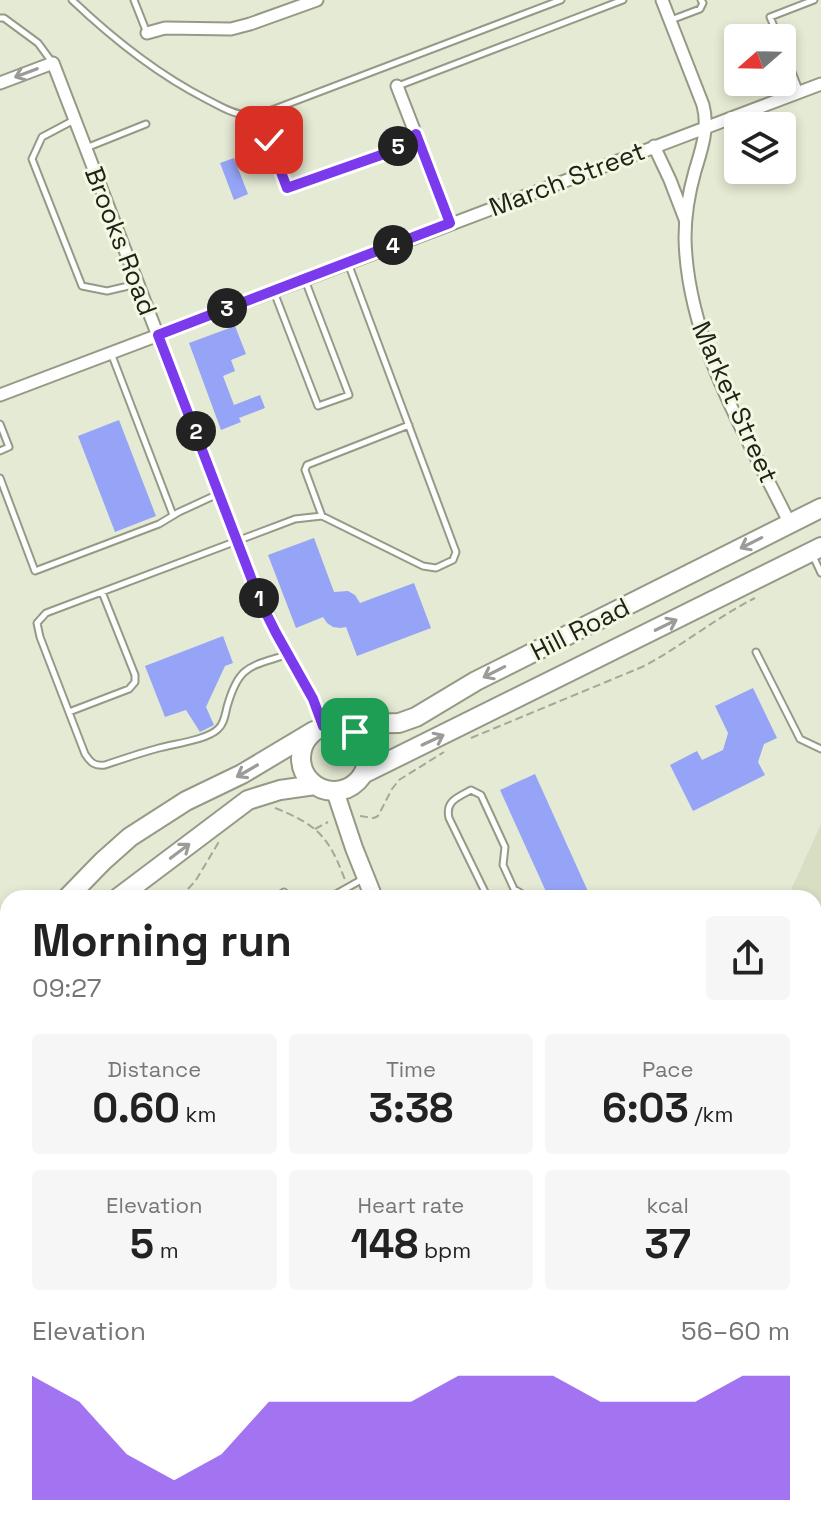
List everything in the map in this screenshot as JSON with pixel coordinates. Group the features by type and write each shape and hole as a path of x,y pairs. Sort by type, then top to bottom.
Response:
{"main road":[{"name":"Hill Road","path":"75,890 130,837 186,801 242,774 324,727 399,723 416,717 456,691 821,508"},
{"name":"Hill Road","path":"363,774 816,550"},
{"path":"346,726 363,741 367,752 363,774 346,789 325,790 315,785 302,768 302,748 307,738 324,727 346,726"},
{"path":"129,890 248,800 280,790 315,785"}],"street":[{"path":"147,33 165,28 231,29 317,0"},
{"name":"Market Street","path":"662,0 703,105 704,143 692,186 685,238 691,290 705,341 728,399 790,524"},
{"path":"0,83 53,63"},
{"name":"Brooks Road","path":"53,63 260,601 314,701 324,727"},
{"name":"March Street","path":"0,395 821,84"},
{"path":"397,86 450,223"},
{"path":"654,146 686,223"},
{"path":"335,791 371,890"}],"lane":[{"path":"72,0 162,73 191,92 245,115 264,113 561,0"},
{"path":"134,0 147,33"},
{"path":"397,86 623,0"},
{"path":"670,20 700,9 701,0"},
{"path":"773,24 770,17 814,0"},
{"path":"0,18 38,43 53,63"},
{"path":"796,84 799,92"},
{"path":"74,120 42,137 32,159 82,286 107,291 138,283"},
{"path":"85,148 146,124"},
{"path":"269,140 287,188 384,154 416,134"},
{"path":"289,654 244,672 233,687 223,722 213,733 97,765 91,763 85,754 37,623 46,613 309,516 322,516 423,566 436,568 453,560 456,552 347,262"},
{"path":"273,290 318,406 338,399 349,395 304,279"},
{"path":"111,353 173,515"},
{"path":"0,424 9,447 0,451"},
{"path":"322,516 305,470 307,465 409,425"},
{"path":"0,478 35,571 159,524 219,493"},
{"path":"816,550 821,573"},
{"path":"69,712 129,689 135,682 135,675 102,592"},
{"path":"756,652 800,739 821,749"},
{"path":"484,890 447,810 454,799 471,790 481,795 505,847 503,865 516,890"},
{"path":"344,890 366,877"}],"path":[{"path":"470,739 642,667 760,595"},
{"path":"367,817 378,816 399,780 451,748"},
{"path":"276,808 315,829 328,842 349,887"},
{"path":"315,829 324,824"},
{"path":"187,890 222,837"}],"shaded area":[{"path":"821,824 821,890 791,890"}],"building":[{"path":"234,158 248,194 234,200 220,163"},
{"path":"235,326 246,354 231,360 235,371 223,376 234,405 260,395 265,408 239,418 241,422 221,430 189,343"},
{"path":"119,420 156,516 115,532 78,436"},
{"path":"314,538 334,592 348,591 360,603 414,583 431,628 357,656 346,627 333,627 323,617 296,628 268,555"},
{"path":"223,636 233,663 225,666 206,707 214,725 200,732 186,710 165,717 145,666"},
{"path":"753,688 777,738 764,744 758,762 765,775 693,811 670,765 697,751 702,760 723,750 728,733 715,706"},
{"path":"535,774 587,890 545,890 500,790"}],"route":[{"path":"269,140 287,188 384,154 416,134 450,223 158,335 260,601 313,699 323,726 346,726 355,732"}]}
